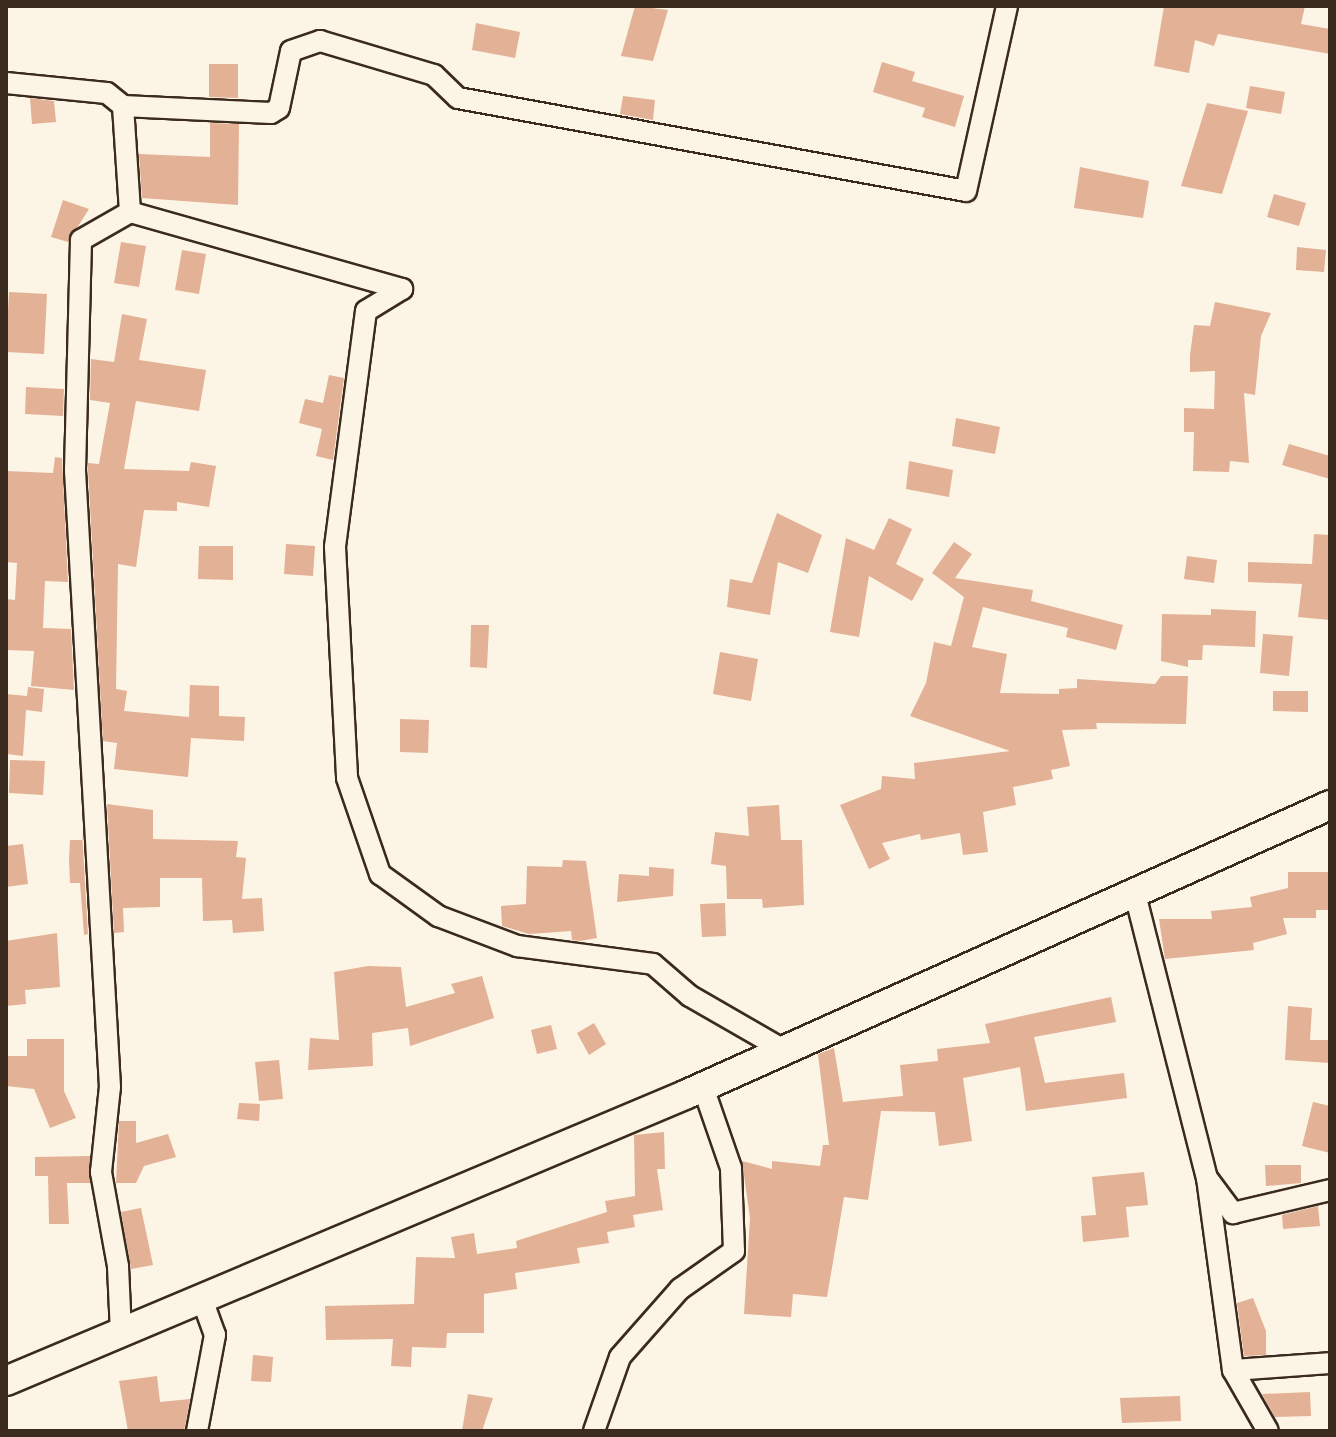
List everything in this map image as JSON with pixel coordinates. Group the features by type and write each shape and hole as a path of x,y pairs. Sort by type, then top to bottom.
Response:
{"street":[{"path":"6,83 107,93 123,106 271,113 279,108 291,51 320,41 434,75 458,98 966,191 1007,6"},
{"path":"123,106 130,212"},
{"path":"121,1333 118,1266 101,1172 110,1087 90,818 75,470 81,240 130,212 402,289 366,311 335,547 347,778 380,874 438,916 517,946 653,964 690,996 784,1050"},
{"path":"6,1381 703,1087 1134,890 1330,805"},
{"path":"1134,890 1207,1178 1233,1370 1268,1431"},
{"path":"594,1431 620,1357 680,1289 734,1251 731,1168 703,1087"},
{"path":"1207,1178 1233,1213 1330,1190"},
{"path":"197,1431 215,1335 202,1299"},
{"path":"1233,1370 1330,1363"}],"building":[{"path":"635,6 668,10 653,61 621,56"},
{"path":"1164,6 1305,6 1301,24 1330,29 1330,54 1218,34 1214,46 1195,40 1189,73 1154,66"},
{"path":"476,23 520,32 515,58 472,50"},
{"path":"882,62 915,72 912,81 964,96 955,127 922,117 925,108 873,92"},
{"path":"209,64 238,64 238,98 209,97"},
{"path":"1250,86 1285,92 1281,114 1246,108"},
{"path":"623,96 655,100 653,120 620,114"},
{"path":"30,98 54,101 56,122 32,124"},
{"path":"1207,103 1248,111 1222,194 1181,186"},
{"path":"210,123 239,124 238,205 142,198 139,154 210,157"},
{"path":"1080,167 1149,181 1143,218 1074,208"},
{"path":"1274,194 1306,203 1299,226 1267,217"},
{"path":"63,200 89,209 68,242 51,237"},
{"path":"121,242 146,246 139,287 114,283"},
{"path":"1297,247 1326,250 1324,272 1296,270"},
{"path":"182,250 206,254 199,294 175,290"},
{"path":"9,292 47,294 44,354 6,352"},
{"path":"1215,302 1271,313 1261,336 1255,395 1244,393 1249,463 1230,461 1229,472 1193,471 1194,432 1184,432 1184,408 1214,409 1215,371 1190,372 1190,355 1194,325 1210,326"},
{"path":"122,314 147,319 139,360 206,370 199,411 136,401 124,469 189,471 191,462 216,466 209,507 177,502 177,511 144,510 136,567 118,564 116,689 127,691 124,711 189,717 190,685 219,686 219,716 245,717 244,741 191,738 188,777 114,769 117,743 103,741 88,463 99,464 110,403 90,400 91,359 114,362"},
{"path":"329,375 344,378 333,460 316,456 322,429 299,423 305,399 323,403"},
{"path":"26,387 64,389 63,416 25,414"},
{"path":"956,418 1000,427 995,454 952,446"},
{"path":"1289,444 1330,456 1330,479 1282,465"},
{"path":"55,457 62,458 68,582 45,581 43,628 71,629 74,690 31,686 34,651 6,650 6,599 15,600 17,563 6,562 6,471 53,473"},
{"path":"909,461 953,470 949,497 906,489"},
{"path":"777,513 822,535 808,573 778,562 770,615 727,607 730,579 752,583"},
{"path":"889,518 912,529 896,564 924,579 912,601 869,576 859,637 830,632 846,538 874,550"},
{"path":"1314,534 1330,535 1330,620 1298,617 1302,584 1248,582 1248,562 1312,564"},
{"path":"954,542 972,554 955,578 1033,590 1031,601 1123,625 1116,650 1066,637 1068,628 983,607 972,647 1007,654 1000,693 1059,694 1059,689 1077,688 1077,679 1155,684 1161,676 1188,676 1186,724 1096,723 1097,729 1062,730 1070,766 1051,770 1053,779 1013,787 1016,805 983,812 988,852 963,855 960,833 921,840 920,834 882,843 890,859 869,869 840,805 881,789 882,776 915,779 914,763 1010,751 910,716 926,683 934,642 951,646 964,597 932,573"},
{"path":"286,544 315,546 313,576 284,574"},
{"path":"199,546 233,546 233,580 198,579"},
{"path":"1187,556 1217,560 1214,583 1184,579"},
{"path":"1211,609 1256,611 1255,647 1203,645 1202,660 1188,660 1188,667 1161,661 1162,614 1211,615"},
{"path":"471,625 489,625 487,668 470,667"},
{"path":"1263,634 1293,636 1289,676 1260,673"},
{"path":"720,652 758,659 751,701 713,694"},
{"path":"28,687 44,689 42,712 26,710 23,756 7,754 6,694 27,696"},
{"path":"1273,691 1308,691 1308,712 1273,711"},
{"path":"400,719 429,720 428,753 400,752"},
{"path":"10,760 45,761 43,795 9,793"},
{"path":"107,804 153,810 153,839 238,841 236,857 246,858 242,899 262,898 264,931 233,933 232,920 203,921 202,878 160,878 160,907 123,908 124,932 114,933"},
{"path":"779,805 781,840 802,840 804,905 763,908 762,899 727,899 726,866 711,864 715,832 749,836 747,807"},
{"path":"70,840 83,840 88,934 84,935 80,883 70,883 69,860"},
{"path":"23,844 28,884 6,887 6,846"},
{"path":"563,860 586,861 597,938 572,940 571,931 529,934 502,926 501,906 526,904 527,866 562,867"},
{"path":"649,867 674,869 673,896 617,902 619,874 649,876"},
{"path":"1288,872 1330,872 1330,910 1316,910 1316,918 1283,918 1287,934 1253,943 1254,950 1165,959 1159,919 1212,919 1211,911 1252,907 1250,897 1288,888"},
{"path":"725,903 726,936 702,937 700,904"},
{"path":"57,933 60,987 25,990 26,1004 6,1006 6,941"},
{"path":"368,966 401,967 406,1007 455,993 451,984 482,976 494,1018 410,1046 408,1028 372,1033 373,1066 308,1070 310,1038 339,1040 334,972"},
{"path":"1111,997 1116,1022 1034,1037 1045,1083 1124,1073 1127,1098 1026,1111 1020,1067 963,1078 972,1141 939,1146 935,1112 881,1111 868,1200 844,1197 827,1297 793,1294 791,1317 744,1314 750,1218 742,1161 772,1169 772,1161 820,1166 823,1145 829,1145 818,1054 834,1048 843,1102 903,1096 900,1065 938,1061 937,1049 990,1043 985,1024"},
{"path":"1288,1006 1312,1008 1310,1040 1330,1040 1330,1063 1285,1060"},
{"path":"594,1023 606,1044 589,1055 577,1033"},
{"path":"551,1025 557,1049 537,1054 531,1030"},
{"path":"27,1039 64,1039 64,1091 76,1118 50,1128 34,1089 6,1086 6,1056 27,1056"},
{"path":"279,1060 283,1099 259,1101 255,1062"},
{"path":"1313,1102 1330,1106 1330,1153 1302,1146"},
{"path":"239,1103 260,1104 259,1121 237,1119"},
{"path":"119,1121 136,1121 136,1143 168,1134 176,1157 144,1166 136,1183 116,1183"},
{"path":"664,1132 665,1169 657,1169 663,1210 633,1215 635,1227 607,1232 609,1243 577,1248 580,1263 515,1273 517,1289 484,1294 484,1333 447,1333 446,1348 412,1347 411,1367 391,1366 393,1339 326,1340 325,1306 414,1304 416,1257 455,1258 451,1237 474,1233 477,1254 517,1248 516,1241 607,1212 605,1201 635,1196 634,1135"},
{"path":"90,1156 90,1183 67,1183 69,1224 49,1224 48,1176 35,1176 35,1157"},
{"path":"1265,1165 1301,1165 1301,1183 1266,1186"},
{"path":"1144,1172 1148,1205 1126,1207 1129,1237 1083,1242 1081,1216 1096,1215 1092,1177"},
{"path":"1318,1206 1320,1226 1283,1229 1282,1215"},
{"path":"141,1208 153,1265 131,1269 121,1212"},
{"path":"1253,1298 1266,1331 1266,1355 1244,1356 1237,1303"},
{"path":"253,1355 273,1357 271,1382 251,1381"},
{"path":"157,1376 160,1402 190,1399 184,1431 128,1431 119,1381"},
{"path":"1310,1392 1311,1416 1275,1417 1262,1394"},
{"path":"468,1394 493,1398 482,1431 462,1431"},
{"path":"1180,1396 1181,1421 1122,1423 1120,1398"}]}
